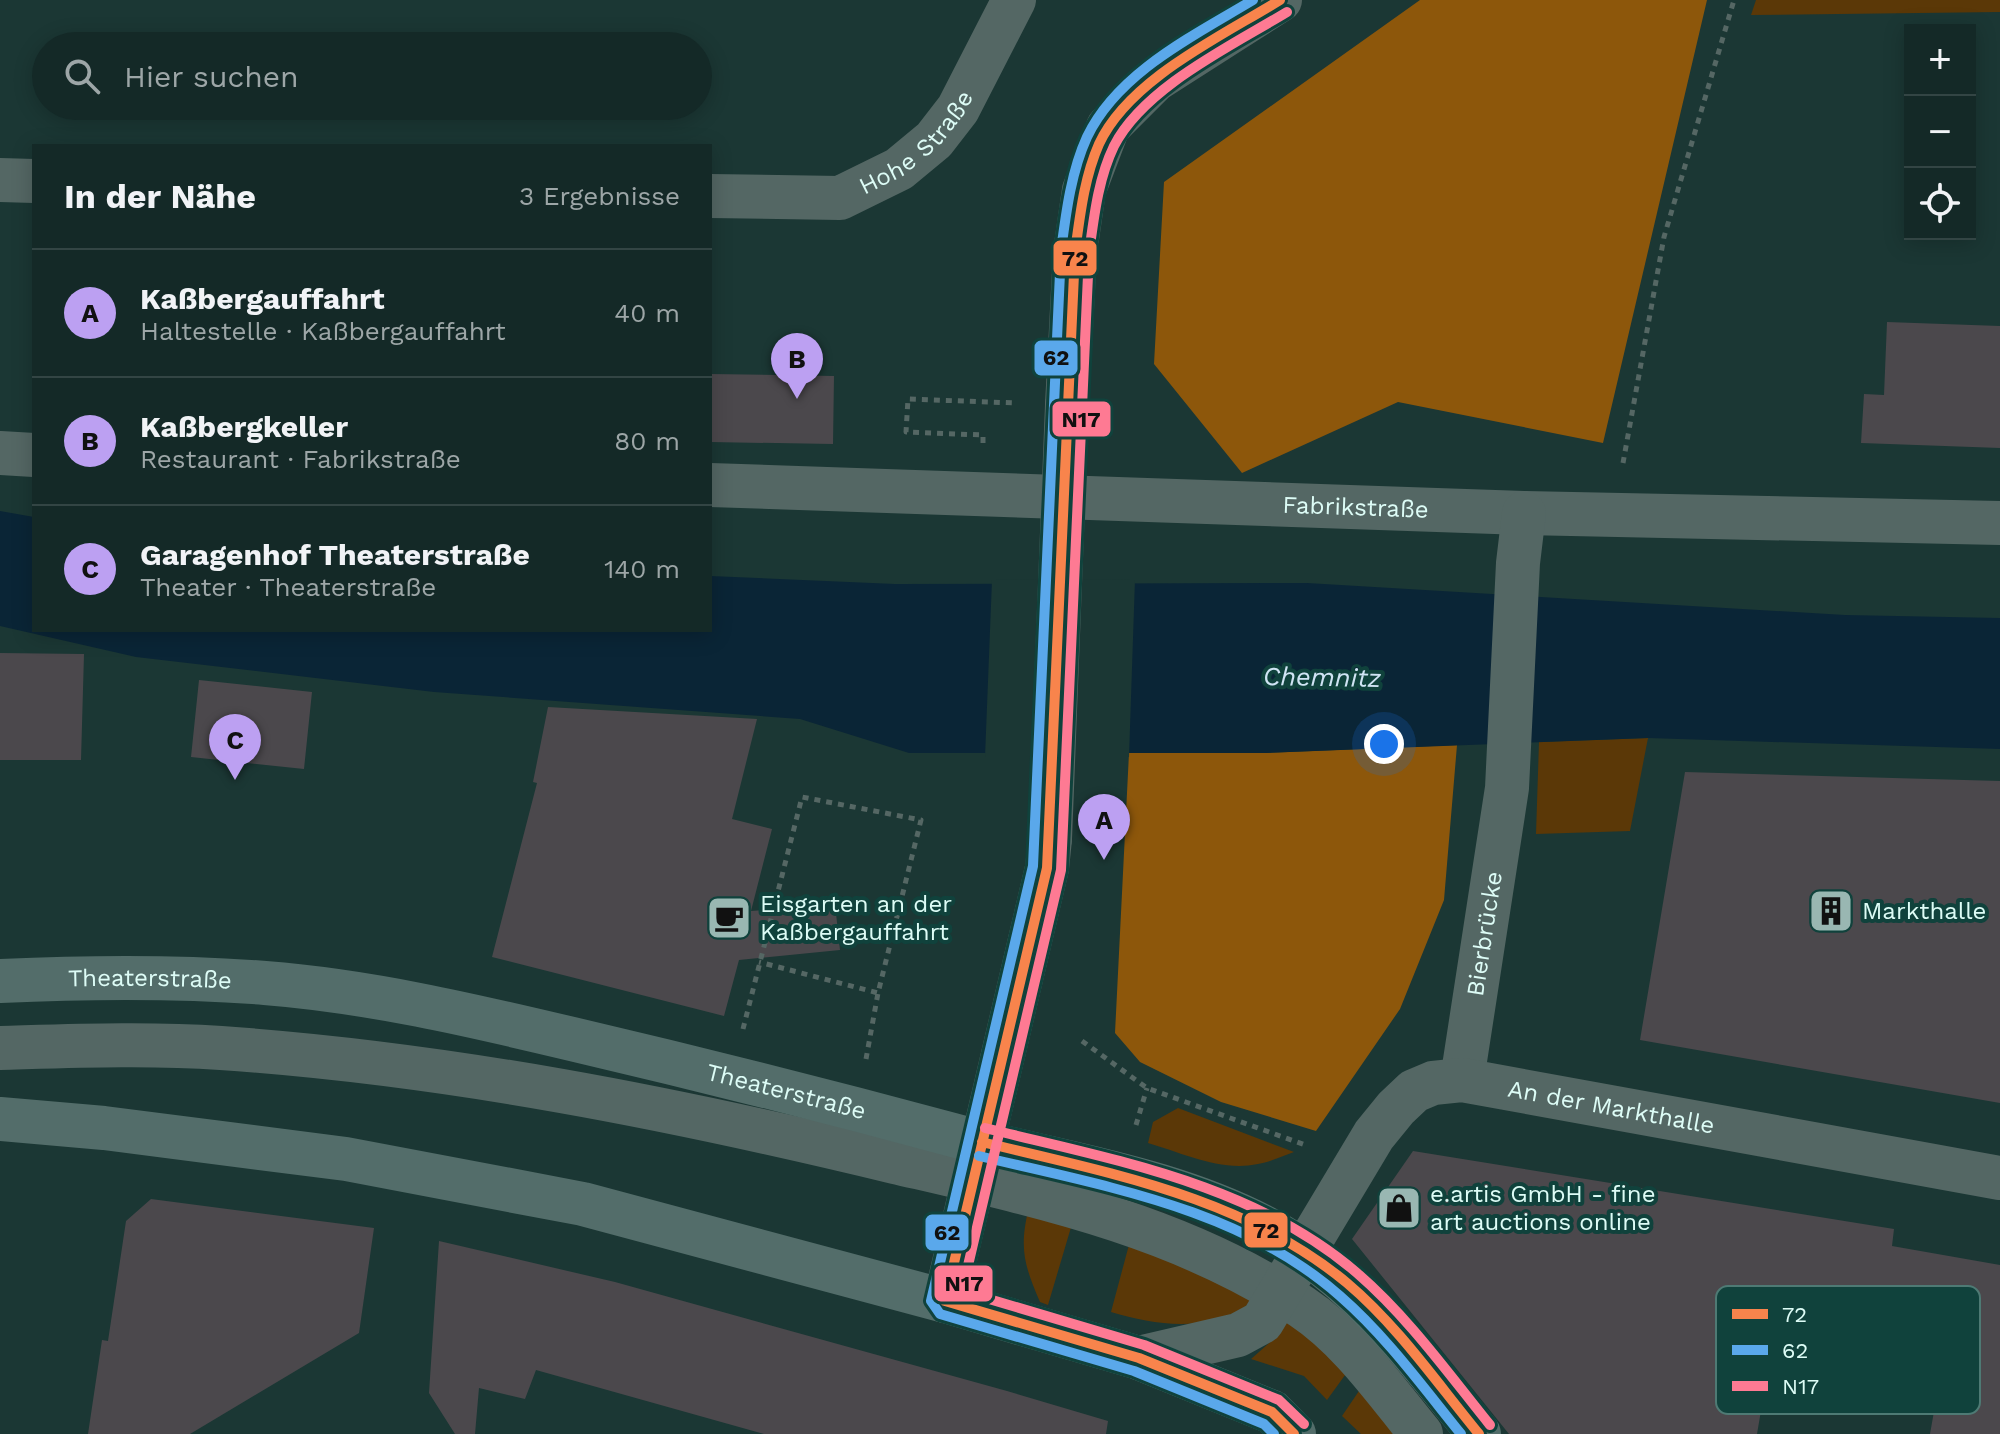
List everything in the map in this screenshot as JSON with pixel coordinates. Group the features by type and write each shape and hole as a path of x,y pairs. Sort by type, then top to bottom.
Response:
{"main road":[{"name":"Theaterstraße","path":"0,981 96,977 266,983 468,1014 855,1108 977,1161 1196,1197 1272,1231 1303,1250 1374,1309 1479,1434"},
{"path":"0,1119 104,1128 346,1159 583,1204 945,1301 1139,1358 1272,1412 1294,1434"}],"street":[{"name":"Hohe Straße","path":"712,196 840,198 899,169 934,140 958,109 1014,0"},
{"path":"945,1301 1047,868 1075,252 1084,190 1108,127 1155,80 1280,0"},
{"path":"0,180 32,181"},
{"path":"0,453 32,455"},
{"name":"Fabrikstraße","path":"712,485 1524,513 2000,523"},
{"name":"Bierbrücke","path":"1462,1080 1507,788 1518,563 1524,513"},
{"path":"0,1048 219,1048 447,1071 977,1161 1165,1236 1218,1260 1304,1308 1359,1358 1421,1434"},
{"name":"An der Markthalle","path":"1139,1358 1238,1335 1262,1322 1374,1135 1414,1091 1433,1083 1462,1080 2000,1178"}],"path":[{"path":"1613,515 1664,237 1734,0"},
{"path":"982,456 983,435 906,432 908,399 984,402"},
{"path":"732,1077 802,797 921,820 878,993 855,1108"},
{"path":"759,962 878,993"},
{"path":"1082,1041 1147,1088 1357,1164"},
{"path":"1132,1140 1147,1088"}],"shaded area":[{"path":"1420,0 1707,0 1603,443 1398,402 1242,473 1154,364 1164,182"},
{"path":"1756,0 2000,0 2000,12 1751,15"},
{"path":"1648,738 1630,831 1536,834 1539,742"},
{"path":"1457,745 1444,900 1400,1009 1316,1131 1221,1102 1140,1062 1115,1033 1129,753 1265,753"},
{"path":"1178,1108 1294,1152 1262,1163 1230,1166 1148,1143 1153,1122"},
{"path":"1028,1211 1072,1224 1048,1305 1040,1302 1025,1258"},
{"path":"1130,1241 1247,1287 1251,1303 1235,1313 1200,1323 1147,1321 1111,1312"},
{"path":"1288,1319 1348,1371 1327,1400 1304,1376 1251,1359 1276,1337"},
{"path":"1361,1388 1398,1434 1361,1434 1342,1416"}],"water":[{"name":"Chemnitz","path":"0,511 32,517 32,632 712,632 712,576 895,584 1307,583 1845,615 2000,618 2000,749 1648,738 1265,753 909,753 800,719 434,692 136,657 0,626"}],"pier":[{"path":"1135,579 1129,757 985,757 992,580"}],"building":[{"path":"1887,322 2000,326 2000,448 1861,443 1864,394 1884,395"},
{"path":"712,374 834,376 833,444 712,442"},
{"path":"0,653 84,654 81,760 0,760"},
{"path":"199,680 312,692 304,769 191,757"},
{"path":"548,707 757,719 732,819 772,829 751,911 835,904 840,950 739,960 724,1016 492,957 537,783 533,782"},
{"name":"Markthalle","path":"1685,772 2000,781 2000,1103 1640,1040"},
{"path":"1413,1151 1894,1229 1892,1246 2000,1265 2000,1434 1930,1434 1934,1414 1980,1414 1980,1286 1716,1286 1716,1414 1760,1414 1757,1434 1509,1434 1352,1239"},
{"path":"151,1199 374,1228 359,1333 190,1434 88,1434 102,1340 108,1341 126,1221"},
{"path":"439,1241 615,1282 1007,1391 1108,1421 1106,1434 764,1434 536,1370 525,1399 479,1388 475,1434 455,1434 429,1393"}],"transit line":[{"name":"62","path":"1253,0 1160,57 1118,93 1087,137 1073,178 1061,251 1033,866 931,1301 940,1314 1134,1371 1264,1424 1274,1434"},
{"name":"72","path":"945,1301 1047,868 1075,252 1086,184 1099,144 1132,99 1179,61 1280,0"},
{"name":"N17","path":"1287,12 1216,53 1146,105 1114,146 1100,185 1089,253 1061,870 962,1291 1144,1345 1279,1400 1304,1424"},
{"name":"N17","path":"985,1128 1181,1179 1274,1217 1317,1243 1376,1290 1427,1346 1490,1425"},
{"name":"72","path":"982,1142 1174,1192 1264,1229 1307,1254 1366,1300 1479,1434"},
{"name":"62","path":"979,1156 1169,1204 1259,1241 1301,1266 1357,1311 1404,1362 1461,1434"},
{"name":"72","path":"945,1301 1139,1358 1272,1412 1294,1434"}],"place":[{"name":"Kaßbergkeller","path":"797,399"},
{"name":"Garagenhof Theaterstraße","path":"235,780"},
{"name":"Kaßbergauffahrt","path":"1104,860"},
{"name":"Markthalle","path":"1831,911"},
{"name":"Eisgarten an der Kaßbergauffahrt","path":"729,918"},
{"name":"e.artis GmbH - fine art auctions online","path":"1399,1208"}]}
